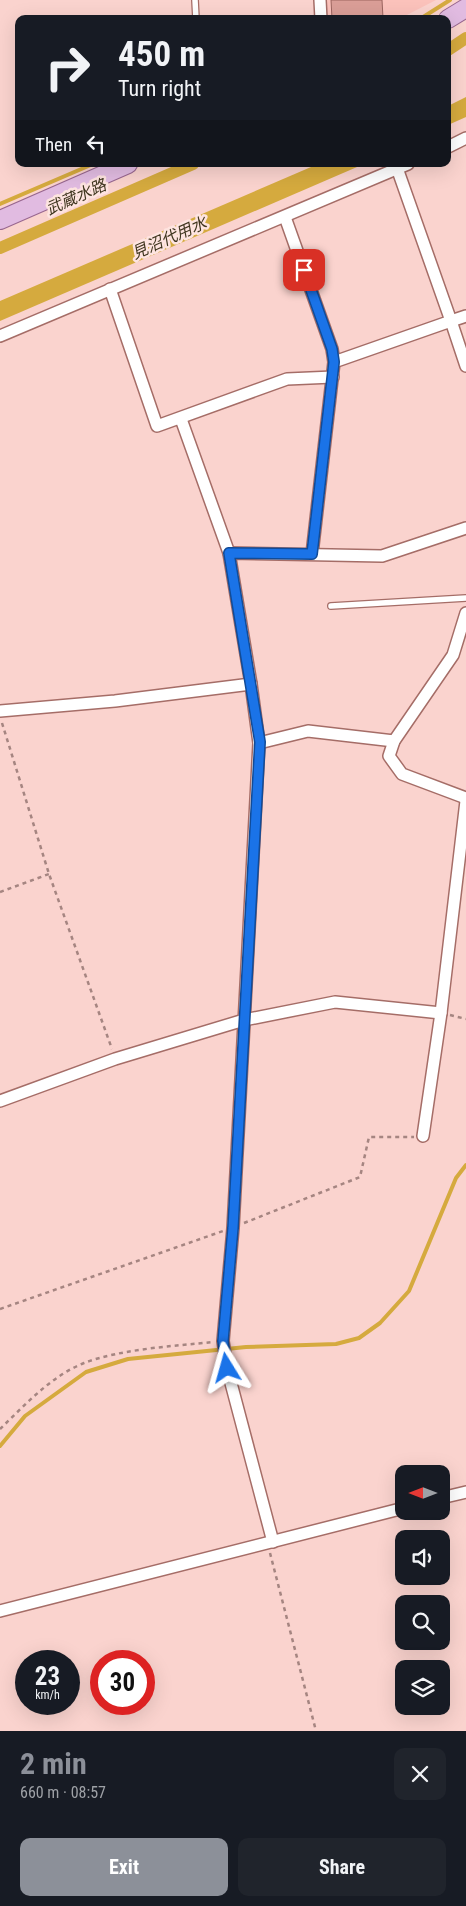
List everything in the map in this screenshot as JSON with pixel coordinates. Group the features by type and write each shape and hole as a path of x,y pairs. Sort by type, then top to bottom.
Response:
{"main road":[{"path":"451,17 466,8"},
{"path":"0,220 121,167"}],"street":[{"path":"320,0 321,15"},
{"path":"451,146 466,138"},
{"path":"0,336 400,167"},
{"path":"402,167 466,366"},
{"path":"285,217 332,349 334,362 312,554"},
{"path":"110,289 157,426 293,378 332,377"},
{"path":"334,362 466,316"},
{"path":"180,419 229,553 260,742 233,1228 223,1341 227,1368 271,1543"},
{"path":"229,553 382,556 466,528"},
{"path":"423,1136 441,1013 466,799 402,774 389,756 394,740 453,655 466,613"},
{"path":"0,711 114,701 251,684"},
{"path":"260,742 308,732 394,740"},
{"path":"0,1101 115,1060 244,1020 335,1002 441,1013"},
{"path":"450,1496 466,1492"},
{"path":"0,1611 395,1510"}],"lane":[{"path":"195,0 196,15"},
{"path":"331,606 466,598"}],"path":[{"path":"0,716 49,874 115,1060"},
{"path":"0,892 49,874"},
{"path":"0,1429 47,1385 84,1363 144,1349 223,1341"},
{"path":"271,1543 316,1731"}],"shaded area":[{"path":"326,0 436,0 407,15 327,15"}],"water":[{"path":"466,97 466,117 451,124 451,104"},
{"name":"見沼代用水","path":"311,167 357,167 0,321 0,301"}],"building":[{"path":"331,0 382,0 383,15 332,15"}],"waterway":[{"path":"426,15 450,0"},
{"name":"武蔵水路","path":"451,48 466,38"},
{"path":"0,204 86,167"},
{"name":"武蔵水路","path":"0,248 186,167"},
{"path":"0,1446 25,1416 86,1372 128,1359 246,1347 336,1344 359,1338 380,1323 409,1291 456,1178 466,1165"}],"route":[{"path":"227,1368 223,1341 233,1228 260,742 229,553 312,554 334,362 332,349 304,270"}]}
